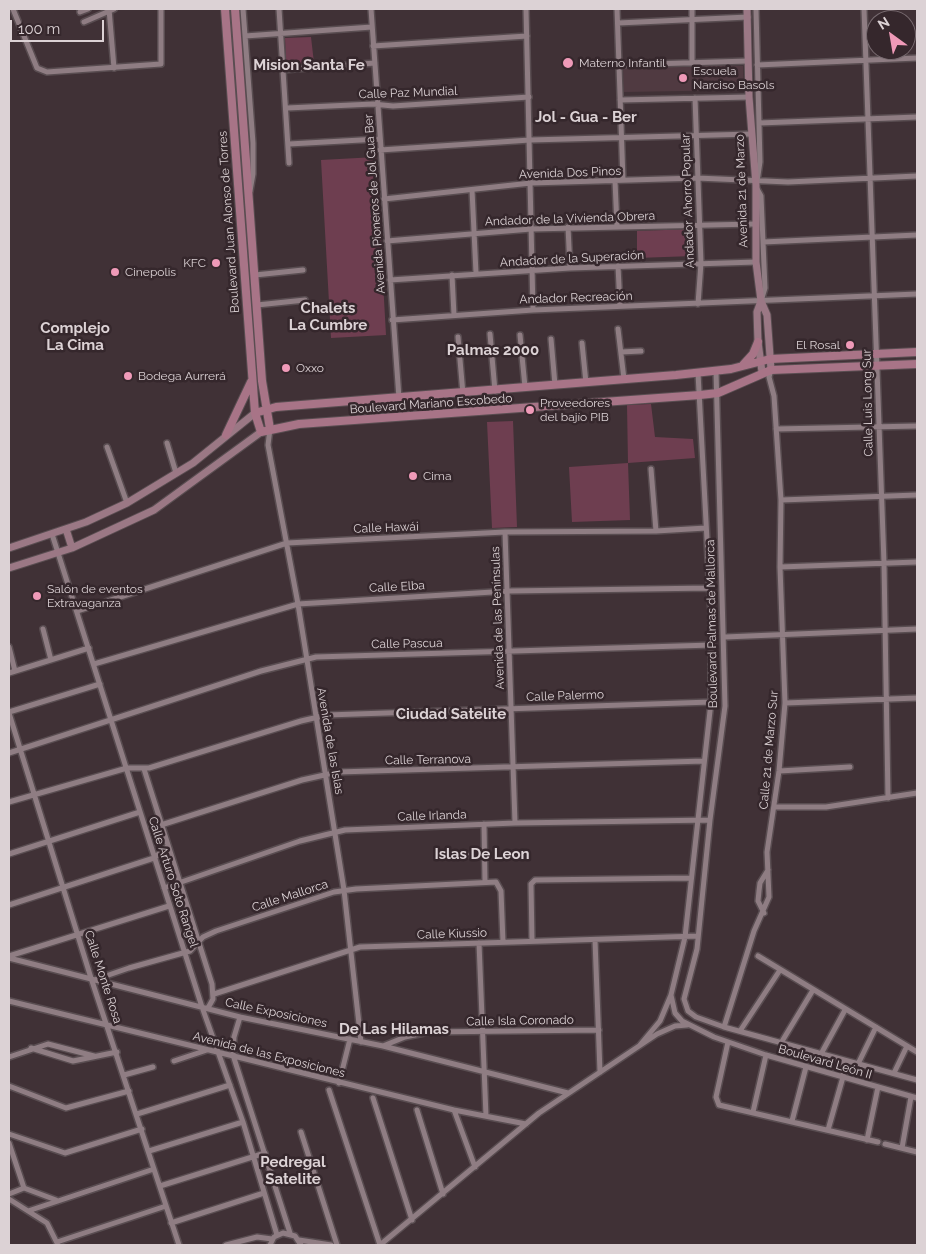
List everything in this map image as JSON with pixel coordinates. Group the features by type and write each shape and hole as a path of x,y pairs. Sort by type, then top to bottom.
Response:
{"main road":[{"name":"Boulevard Juan Alonso de Torres","path":"225,9 252,380 255,414 261,432"},
{"name":"Boulevard Juan Alonso de Torres","path":"235,9 262,381 270,429"},
{"path":"741,367 753,354 758,342"},
{"name":"Boulevard Mariano Escobedo","path":"255,414 266,409 698,373 741,367 770,359 917,352"},
{"name":"Boulevard Mariano Escobedo","path":"261,432 299,424 700,395 718,393 767,373 917,364"},
{"path":"226,435 252,380"}],"street":[{"path":"12,9 37,68 47,72 161,64 161,9"},
{"path":"80,12 88,9"},
{"path":"243,9 254,174 249,196"},
{"path":"279,9 290,163"},
{"name":"Avenida Pioneros de Jol Gua Ber","path":"371,9 399,398"},
{"path":"526,9 533,310"},
{"path":"617,9 623,180"},
{"path":"692,9 692,63"},
{"name":"Avenida 21 de Marzo","path":"747,9 749,97 756,183 756,262 761,301 757,312 758,342 760,361 767,373"},
{"path":"756,9 759,123 756,183 761,196 765,288 761,301 767,315 770,359 767,373"},
{"name":"Calle Luis Long Sur","path":"864,9 878,354 878,427 888,699 888,798"},
{"path":"84,22 111,10 114,68"},
{"path":"618,23 748,17"},
{"path":"245,36 372,27"},
{"path":"373,46 527,36"},
{"path":"619,65 748,60"},
{"path":"756,65 866,60"},
{"path":"282,70 375,63"},
{"name":"Calle Paz Mundial","path":"287,108 378,104 393,106 529,97"},
{"path":"620,100 749,97"},
{"name":"Andador Ahorro Popular","path":"695,98 701,264 698,304"},
{"path":"759,123 917,117"},
{"path":"380,150 530,140 752,134"},
{"path":"289,144 379,139"},
{"name":"Avenida Dos Pinos","path":"384,199 531,183 697,178 756,183 917,176"},
{"path":"615,181 617,226"},
{"path":"472,190 476,273"},
{"name":"Andador de la Vivienda Obrera","path":"387,241 532,228 755,224"},
{"path":"568,227 570,268"},
{"path":"763,242 917,235"},
{"name":"Andador de la Superación","path":"390,280 570,268 756,262"},
{"path":"618,266 620,306"},
{"path":"255,275 303,270"},
{"path":"452,275 454,315"},
{"name":"Andador Recreación","path":"392,320 533,310 917,294"},
{"path":"257,305 305,300"},
{"path":"618,329 624,379"},
{"path":"490,334 495,390"},
{"path":"520,335 525,387"},
{"path":"458,337 463,394"},
{"path":"551,339 555,385"},
{"path":"582,343 586,383"},
{"path":"621,352 641,351"},
{"name":"Boulevard Palmas de Mallorca","path":"716,371 725,637 725,706 710,820 698,936 684,999 688,1011 696,1017 724,1027"},
{"name":"Boulevard Palmas de Mallorca","path":"640,1045 660,1020 671,995 685,937 711,702 710,588 698,373"},
{"name":"Calle 21 de Marzo Sur","path":"724,1027 754,931 769,897 767,852 779,771 785,703 780,567 781,500 774,396 767,373"},
{"name":"Boulevard Mariano Escobedo","path":"9,548 66,529 127,503 193,463 226,435 255,414"},
{"path":"776,429 917,426"},
{"name":"Avenida de las Islas","path":"268,446 270,429"},
{"name":"Boulevard Mariano Escobedo","path":"9,568 72,548 154,510 261,432"},
{"name":"Avenida de las Islas","path":"261,432 268,446 298,604 336,832 352,948 361,1042"},
{"path":"166,443 176,473"},
{"path":"107,447 127,503"},
{"path":"651,469 656,531"},
{"path":"781,500 917,495"},
{"name":"Calle Hawái","path":"77,611 286,543 505,532 656,531 706,528"},
{"path":"66,529 72,548"},
{"name":"Avenida de las Penínsulas","path":"505,532 509,591 516,823"},
{"name":"Calle Arturo Soto Rangel","path":"52,534 169,906 243,1122 277,1235"},
{"path":"780,567 917,562"},
{"name":"Calle Elba","path":"94,664 298,604 509,591 710,588"},
{"path":"725,637 917,629"},
{"path":"43,630 51,660"},
{"name":"Calle Pascua","path":"112,721 261,671 307,659 335,656 712,645"},
{"path":"9,647 15,671"},
{"path":"9,673 89,648"},
{"path":"9,712 100,684"},
{"path":"785,703 917,698"},
{"name":"Calle Palermo","path":"127,768 144,769 316,717 346,714 711,702"},
{"name":"Calle Monte Rosa","path":"9,712 128,1091 179,1245"},
{"path":"9,752 112,721"},
{"name":"Calle Terranova","path":"161,825 326,774 357,771 514,768 704,761"},
{"path":"779,771 850,767"},
{"path":"9,802 127,768"},
{"path":"144,769 214,994 205,1007"},
{"path":"774,807 826,807 917,793"},
{"path":"9,854 140,812"},
{"name":"Calle Irlanda","path":"164,888 179,881 300,841 336,832 484,824 710,820"},
{"path":"484,824 485,882"},
{"path":"9,905 154,858 167,847"},
{"path":"460,855 485,855"},
{"path":"764,912 758,901 760,883 768,870"},
{"path":"532,942 532,882 544,879 691,878"},
{"name":"Calle Mallorca","path":"94,979 185,953 199,943 203,937 216,931 344,890 496,882 500,887 502,942"},
{"path":"760,883 769,884"},
{"path":"9,957 78,933 169,906"},
{"name":"Calle Kiussio","path":"214,994 352,948 378,945 698,936"},
{"path":"595,940 600,1072"},
{"path":"479,943 486,1072 486,1116"},
{"path":"758,956 917,1052"},
{"name":"Calle Exposiciones","path":"9,957 240,1017 383,1046 568,1093"},
{"path":"740,1031 780,970"},
{"path":"781,1043 813,990"},
{"path":"671,995 675,1013 687,1025"},
{"name":"Avenida de las Exposiciones","path":"9,1001 339,1083 454,1110 526,1124"},
{"path":"821,1054 845,1010"},
{"path":"240,1017 234,1037 233,1056 290,1233 300,1243 330,1245"},
{"path":"329,1090 380,1245 526,1124 568,1093 640,1045 675,1026 687,1025"},
{"name":"Boulevard León II","path":"687,1025 766,1055 914,1097"},
{"path":"724,1027 917,1080"},
{"path":"858,1064 876,1028"},
{"name":"Calle Isla Coronado","path":"383,1046 416,1034 599,1030"},
{"path":"339,1083 350,1040"},
{"path":"728,1042 716,1093 717,1103 726,1108 753,1112 878,1142"},
{"path":"9,1057 31,1048 48,1044 94,1056"},
{"path":"894,1073 908,1046"},
{"path":"31,1048 69,1061 117,1052"},
{"path":"174,1060 209,1050"},
{"path":"753,1112 766,1055"},
{"path":"828,1130 843,1077 844,1061"},
{"path":"124,1075 153,1067"},
{"path":"792,1121 806,1067"},
{"path":"137,1114 230,1085"},
{"path":"9,1086 66,1108 128,1091"},
{"path":"867,1140 878,1088"},
{"path":"902,1148 914,1097"},
{"path":"373,1098 412,1220"},
{"path":"417,1110 443,1194"},
{"path":"454,1110 475,1167"},
{"path":"149,1151 243,1122"},
{"path":"9,1134 65,1153 142,1129"},
{"path":"301,1132 337,1245"},
{"path":"9,1143 24,1188"},
{"path":"885,1144 916,1152"},
{"path":"160,1186 265,1153"},
{"path":"28,1211 56,1200 154,1169"},
{"path":"9,1194 24,1188 56,1200"},
{"path":"172,1223 264,1193"},
{"path":"9,1199 47,1223 58,1244 166,1206"},
{"path":"226,1245 257,1237 271,1242 277,1235 290,1233"}],"shaded area":[{"path":"311,37 314,63 286,65 285,38"},
{"name":"Escuela Narciso Basols","path":"623,66 743,66 744,90 624,92"},
{"path":"376,157 386,335 331,338 321,160"},
{"path":"692,229 693,256 637,258 637,231"},
{"path":"651,404 655,437 693,439 695,458 628,463 627,405"},
{"path":"513,421 517,527 492,528 487,422"},
{"path":"628,463 630,520 572,522 569,467"}],"place":[{"name":"Materno Infantil","path":"568,63"},
{"name":"Escuela Narciso Basols","path":"683,78"},
{"name":"KFC","path":"216,263"},
{"name":"Cinepolis","path":"115,272"},
{"name":"El Rosal","path":"850,345"},
{"name":"Oxxo","path":"286,368"},
{"name":"Bodega Aurrerá","path":"128,376"},
{"name":"Proveedores del bajío PIB","path":"530,410"},
{"name":"Cima","path":"413,476"},
{"name":"Salón de eventos Extravaganza","path":"37,596"}],"district":[{"name":"Mision Santa Fe","path":"309,65"},
{"name":"Jol - Gua - Ber","path":"586,117"},
{"name":"Chalets La Cumbre","path":"328,316"},
{"name":"Complejo La Cima","path":"75,336"},
{"name":"Palmas 2000","path":"493,350"},
{"name":"Ciudad Satelite","path":"451,714"},
{"name":"Islas De Leon","path":"482,854"},
{"name":"De Las Hilamas","path":"394,1029"},
{"name":"Pedregal Satelite","path":"293,1170"}]}
